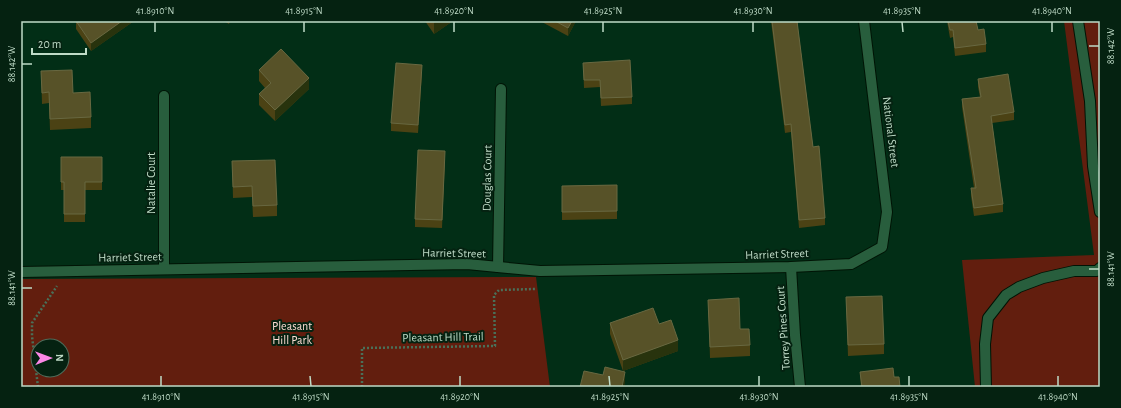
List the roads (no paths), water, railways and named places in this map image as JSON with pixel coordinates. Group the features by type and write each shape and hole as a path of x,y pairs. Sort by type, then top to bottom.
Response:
{"street":[{"name":"National Street","path":"864,21 887,212 882,247"},
{"path":"1078,21 1090,101 1093,166 1100,212"},
{"name":"Douglas Court","path":"498,267 501,89"},
{"name":"Natalie Court","path":"164,96 164,269"},
{"name":"Harriet Street","path":"21,272 467,264 540,271 791,267 851,264 882,247"},
{"name":"Torrey Pines Court","path":"791,267 800,387"},
{"path":"986,387 985,344 988,318 1006,295 1019,287 1043,278 1074,271 1097,271 1100,268"}],"park label":[{"name":"Pleasant Hill Park","path":"292,333"}]}
